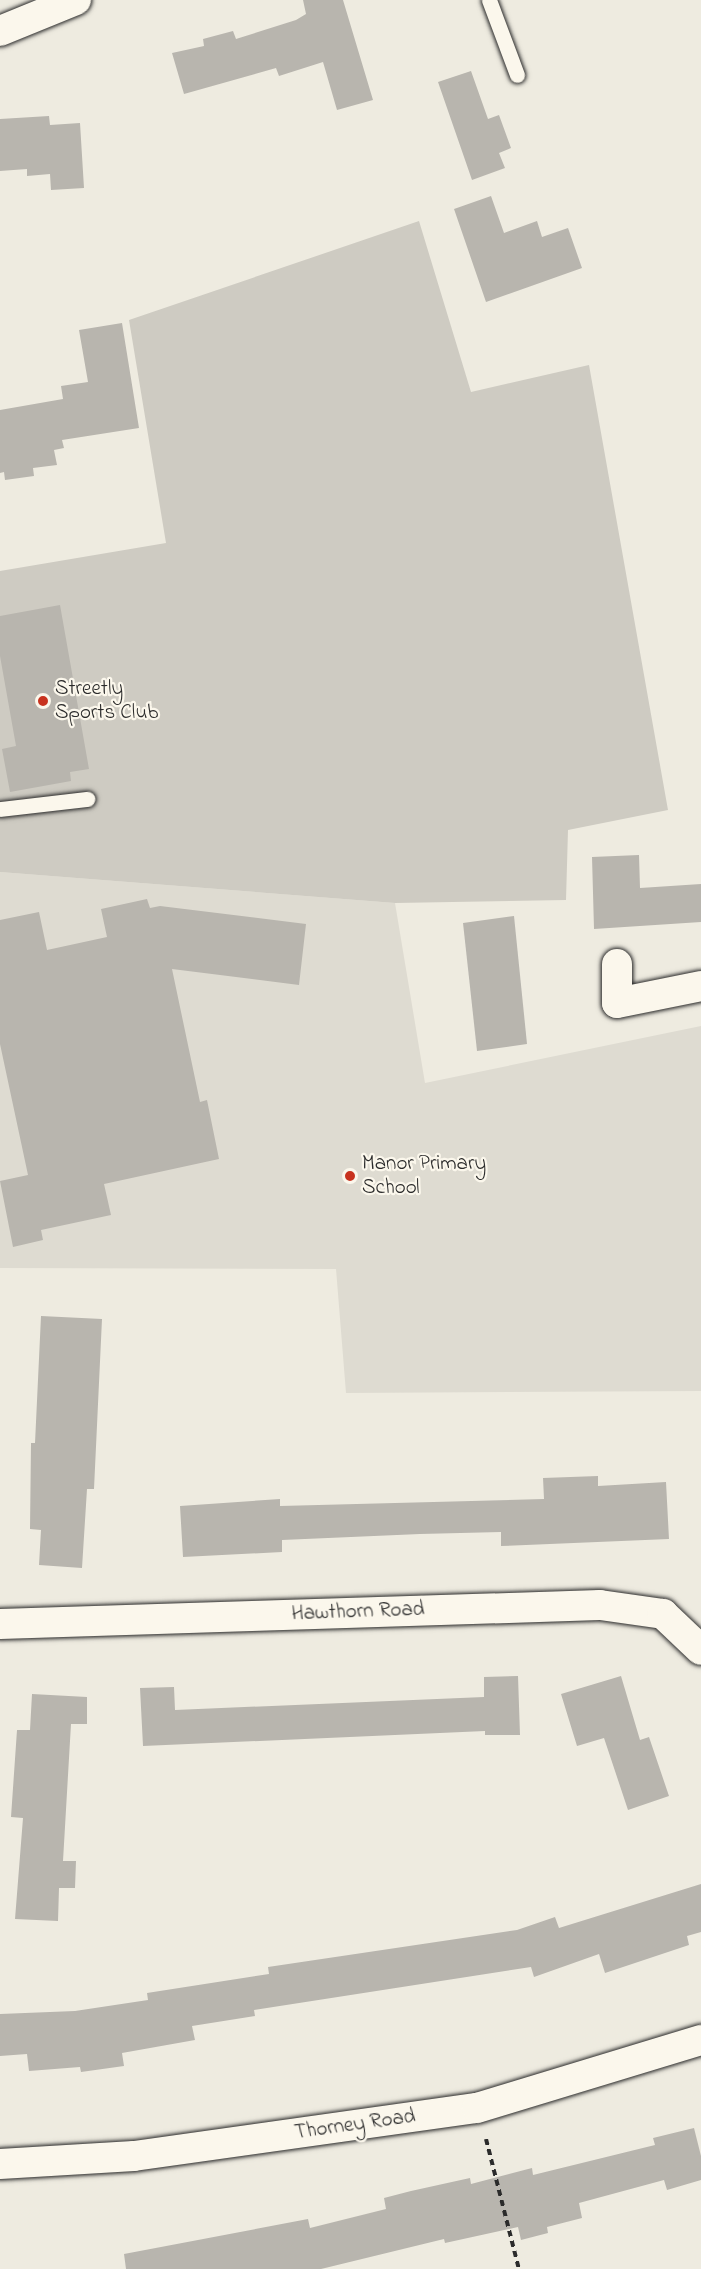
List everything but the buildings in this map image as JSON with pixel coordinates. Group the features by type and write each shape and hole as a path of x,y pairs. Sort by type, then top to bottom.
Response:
{"street":[{"path":"0,31 76,0"},
{"path":"617,964 617,1003 701,986"},
{"name":"Hawthorn Road","path":"0,1623 600,1605 663,1614 701,1650"},
{"name":"Thorney Road","path":"0,2164 134,2156 477,2108 701,2040"}],"lane":[{"path":"489,0 517,75"},
{"path":"0,809 87,799"}],"path":[{"path":"477,2108 519,2269"}],"shaded area":[{"path":"419,221 471,392 589,365 668,810 568,830 566,900 395,903 0,872 0,571 166,543 129,320"},
{"name":"Manor Primary School","path":"0,872 395,903 425,1083 701,1026 701,1391 346,1393 336,1269 0,1268"}],"place":[{"name":"Streetly Sports Club","path":"43,701"},
{"name":"Manor Primary School","path":"350,1176"}]}
